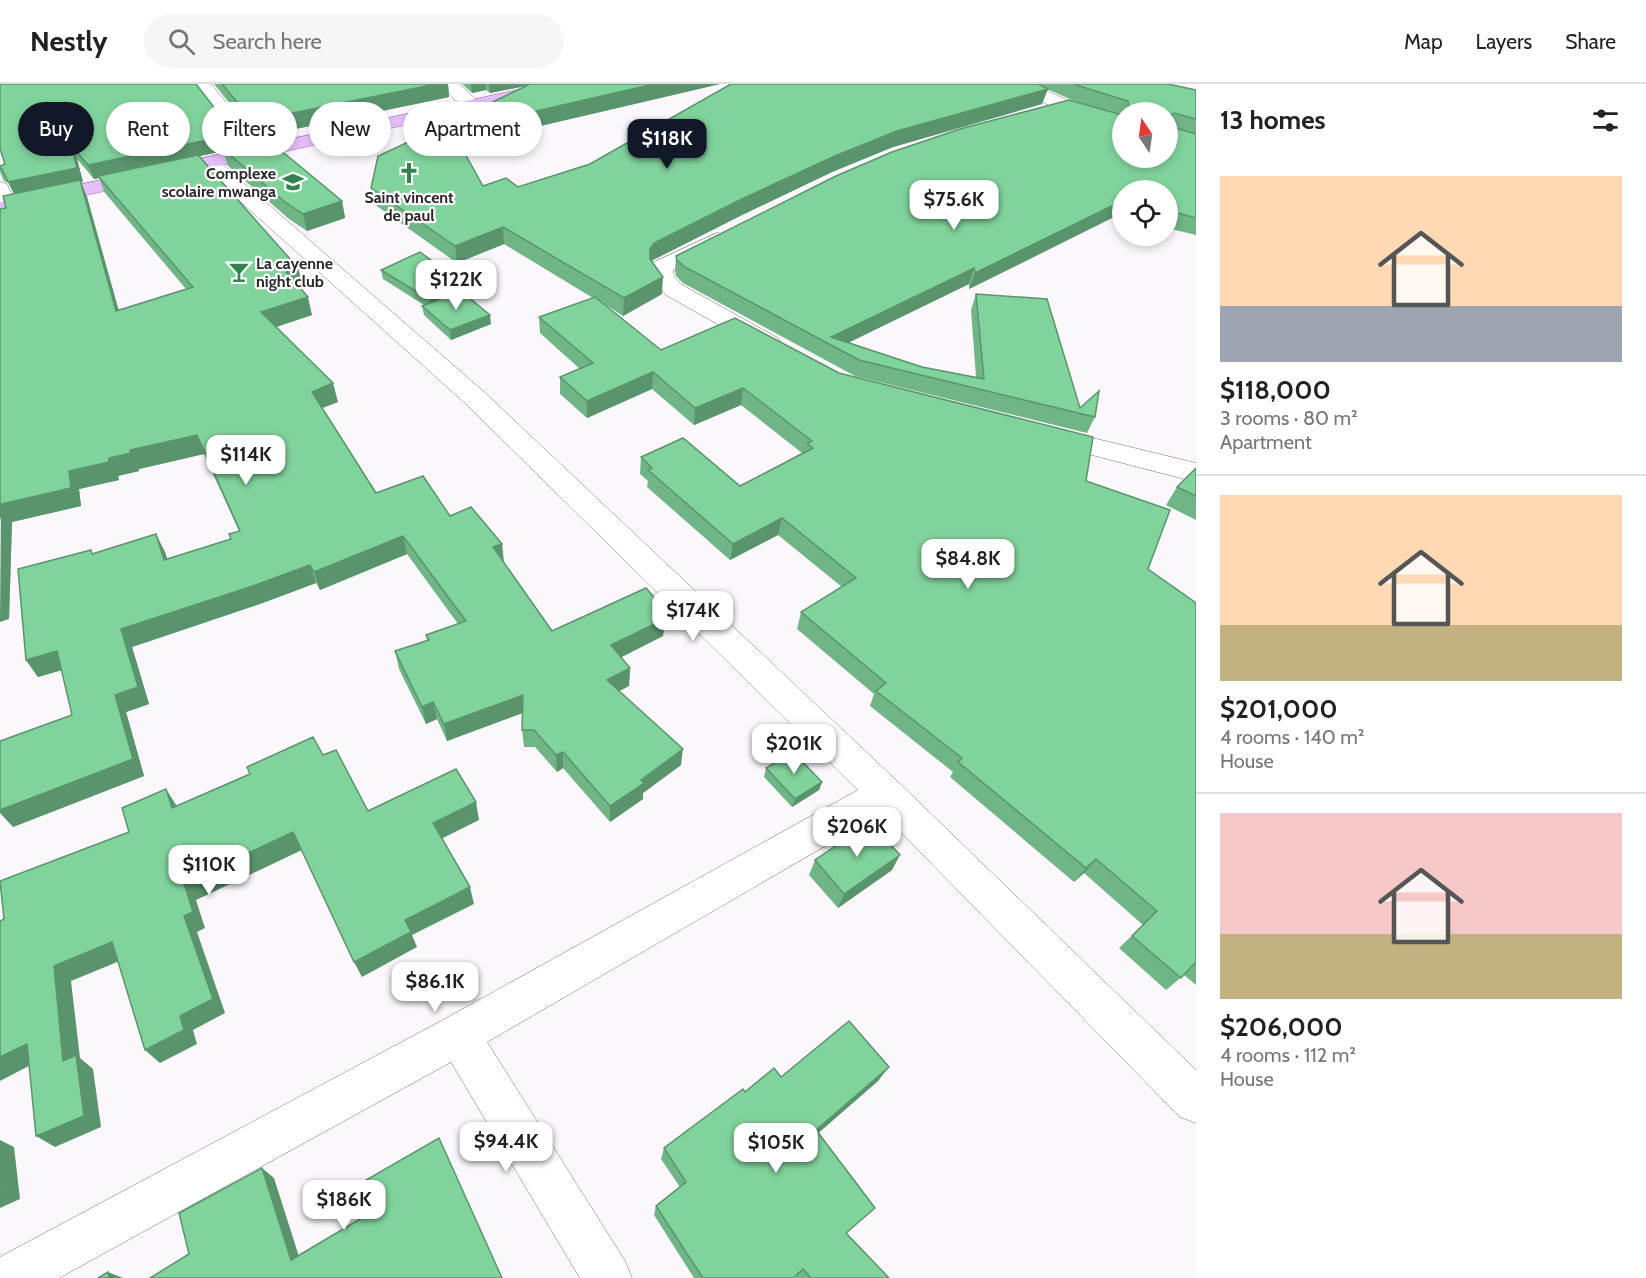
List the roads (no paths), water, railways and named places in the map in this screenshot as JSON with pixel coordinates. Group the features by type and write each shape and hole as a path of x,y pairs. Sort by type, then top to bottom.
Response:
{"main road":[{"path":"487,102 569,84"},
{"path":"297,144 403,121"},
{"path":"2,201 243,156"}],"street":[{"path":"202,84 216,102"},
{"path":"449,84 470,102"},
{"path":"1019,84 1065,106 1112,121"},
{"path":"1043,112 1065,106"},
{"path":"209,163 474,397 885,793 1196,1101"},
{"path":"732,231 663,267 663,278 674,290 794,357"},
{"path":"1021,428 1180,467 1196,474"},
{"path":"11,1278 458,1035 885,793"},
{"path":"458,1035 608,1278"}],"place":[{"name":"Saint vincent de paul","path":"409,173"},
{"name":"Complexe scolaire mwanga","path":"293,182"},
{"name":"La cayenne night club","path":"239,272"}]}
